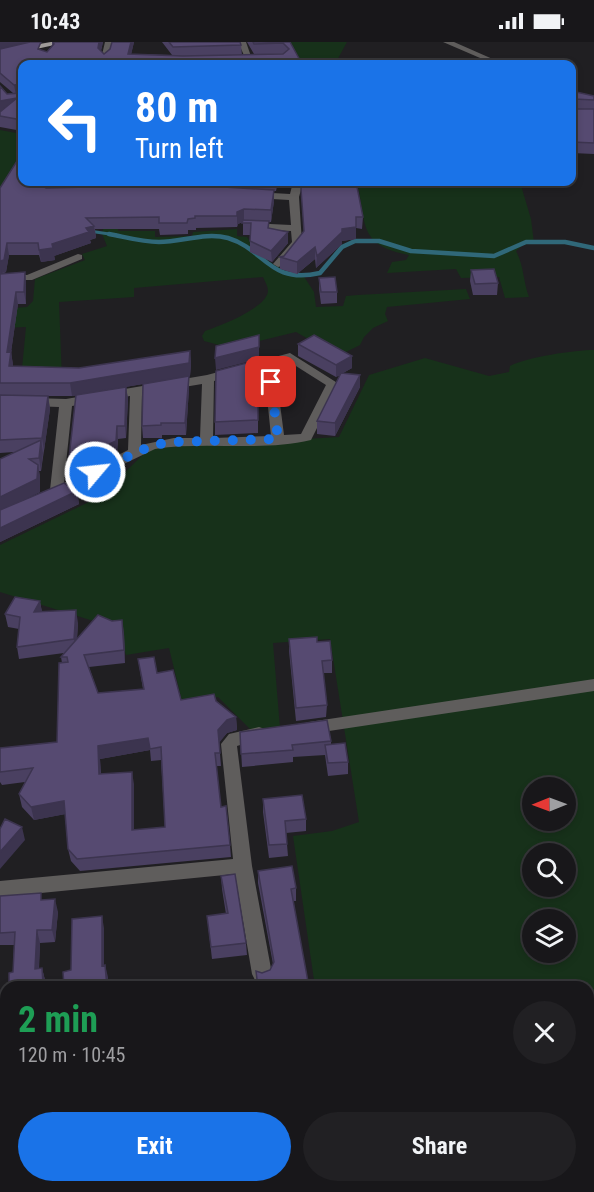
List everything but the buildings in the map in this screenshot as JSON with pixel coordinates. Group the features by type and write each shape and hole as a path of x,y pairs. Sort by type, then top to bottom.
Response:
{"main road":[{"path":"0,54 64,42"}],"street":[{"path":"105,59 109,42"},
{"path":"242,42 253,60"},
{"path":"447,42 490,60"},
{"path":"278,264 297,243 294,197 297,186"},
{"path":"248,194 294,197"},
{"path":"244,226 296,228"},
{"path":"0,277 28,278 78,257"},
{"path":"0,401 66,403 208,379 290,357 333,384 306,437 164,443 134,452 37,502"},
{"path":"269,363 278,439"},
{"path":"206,441 208,379"},
{"path":"134,452 136,391"},
{"path":"56,493 66,403"},
{"path":"262,974 243,866 229,744 245,735 594,685"},
{"path":"0,889 243,866"}],"green space":[{"path":"273,42 347,42 337,60 287,60"},
{"path":"0,130 18,133 18,162 0,192"},
{"path":"45,186 124,186 124,187 47,189"},
{"path":"358,186 521,186 531,219 534,243 523,245 516,251 521,262 529,297 505,298 499,277 461,278 456,269 387,273 392,262 406,260 409,255 392,251 372,239 364,221"},
{"path":"105,220 118,228 118,231 155,231 155,237 192,236 193,232 237,229 237,236 247,237 258,252 277,267 303,275 314,292 316,307 343,306 346,296 466,289 470,299 387,307 385,314 388,321 373,328 360,345 338,356 296,332 222,350 219,345 204,341 202,336 205,331 242,316 260,304 268,291 263,277 134,288 134,297 59,302 62,380 21,379 26,327 0,328 0,309 27,307 33,301 35,279 85,260 82,254 107,246 102,234"},
{"path":"594,350 594,981 314,981 293,836 332,831 359,822 330,639 273,643 280,728 250,729 218,697 183,705 169,648 126,655 116,628 0,592 0,545 99,497 150,448 339,437 369,375 425,358 489,376 509,372 510,366 528,360"}],"waterway":[{"path":"89,231 116,235"},
{"path":"109,234 159,242 219,236 240,243 278,270 303,275 320,273 342,247 355,241 379,241 411,251 494,256 526,242 565,242 594,248"}],"route":[{"path":"95,472 153,445 174,442 278,439 271,382"}]}
